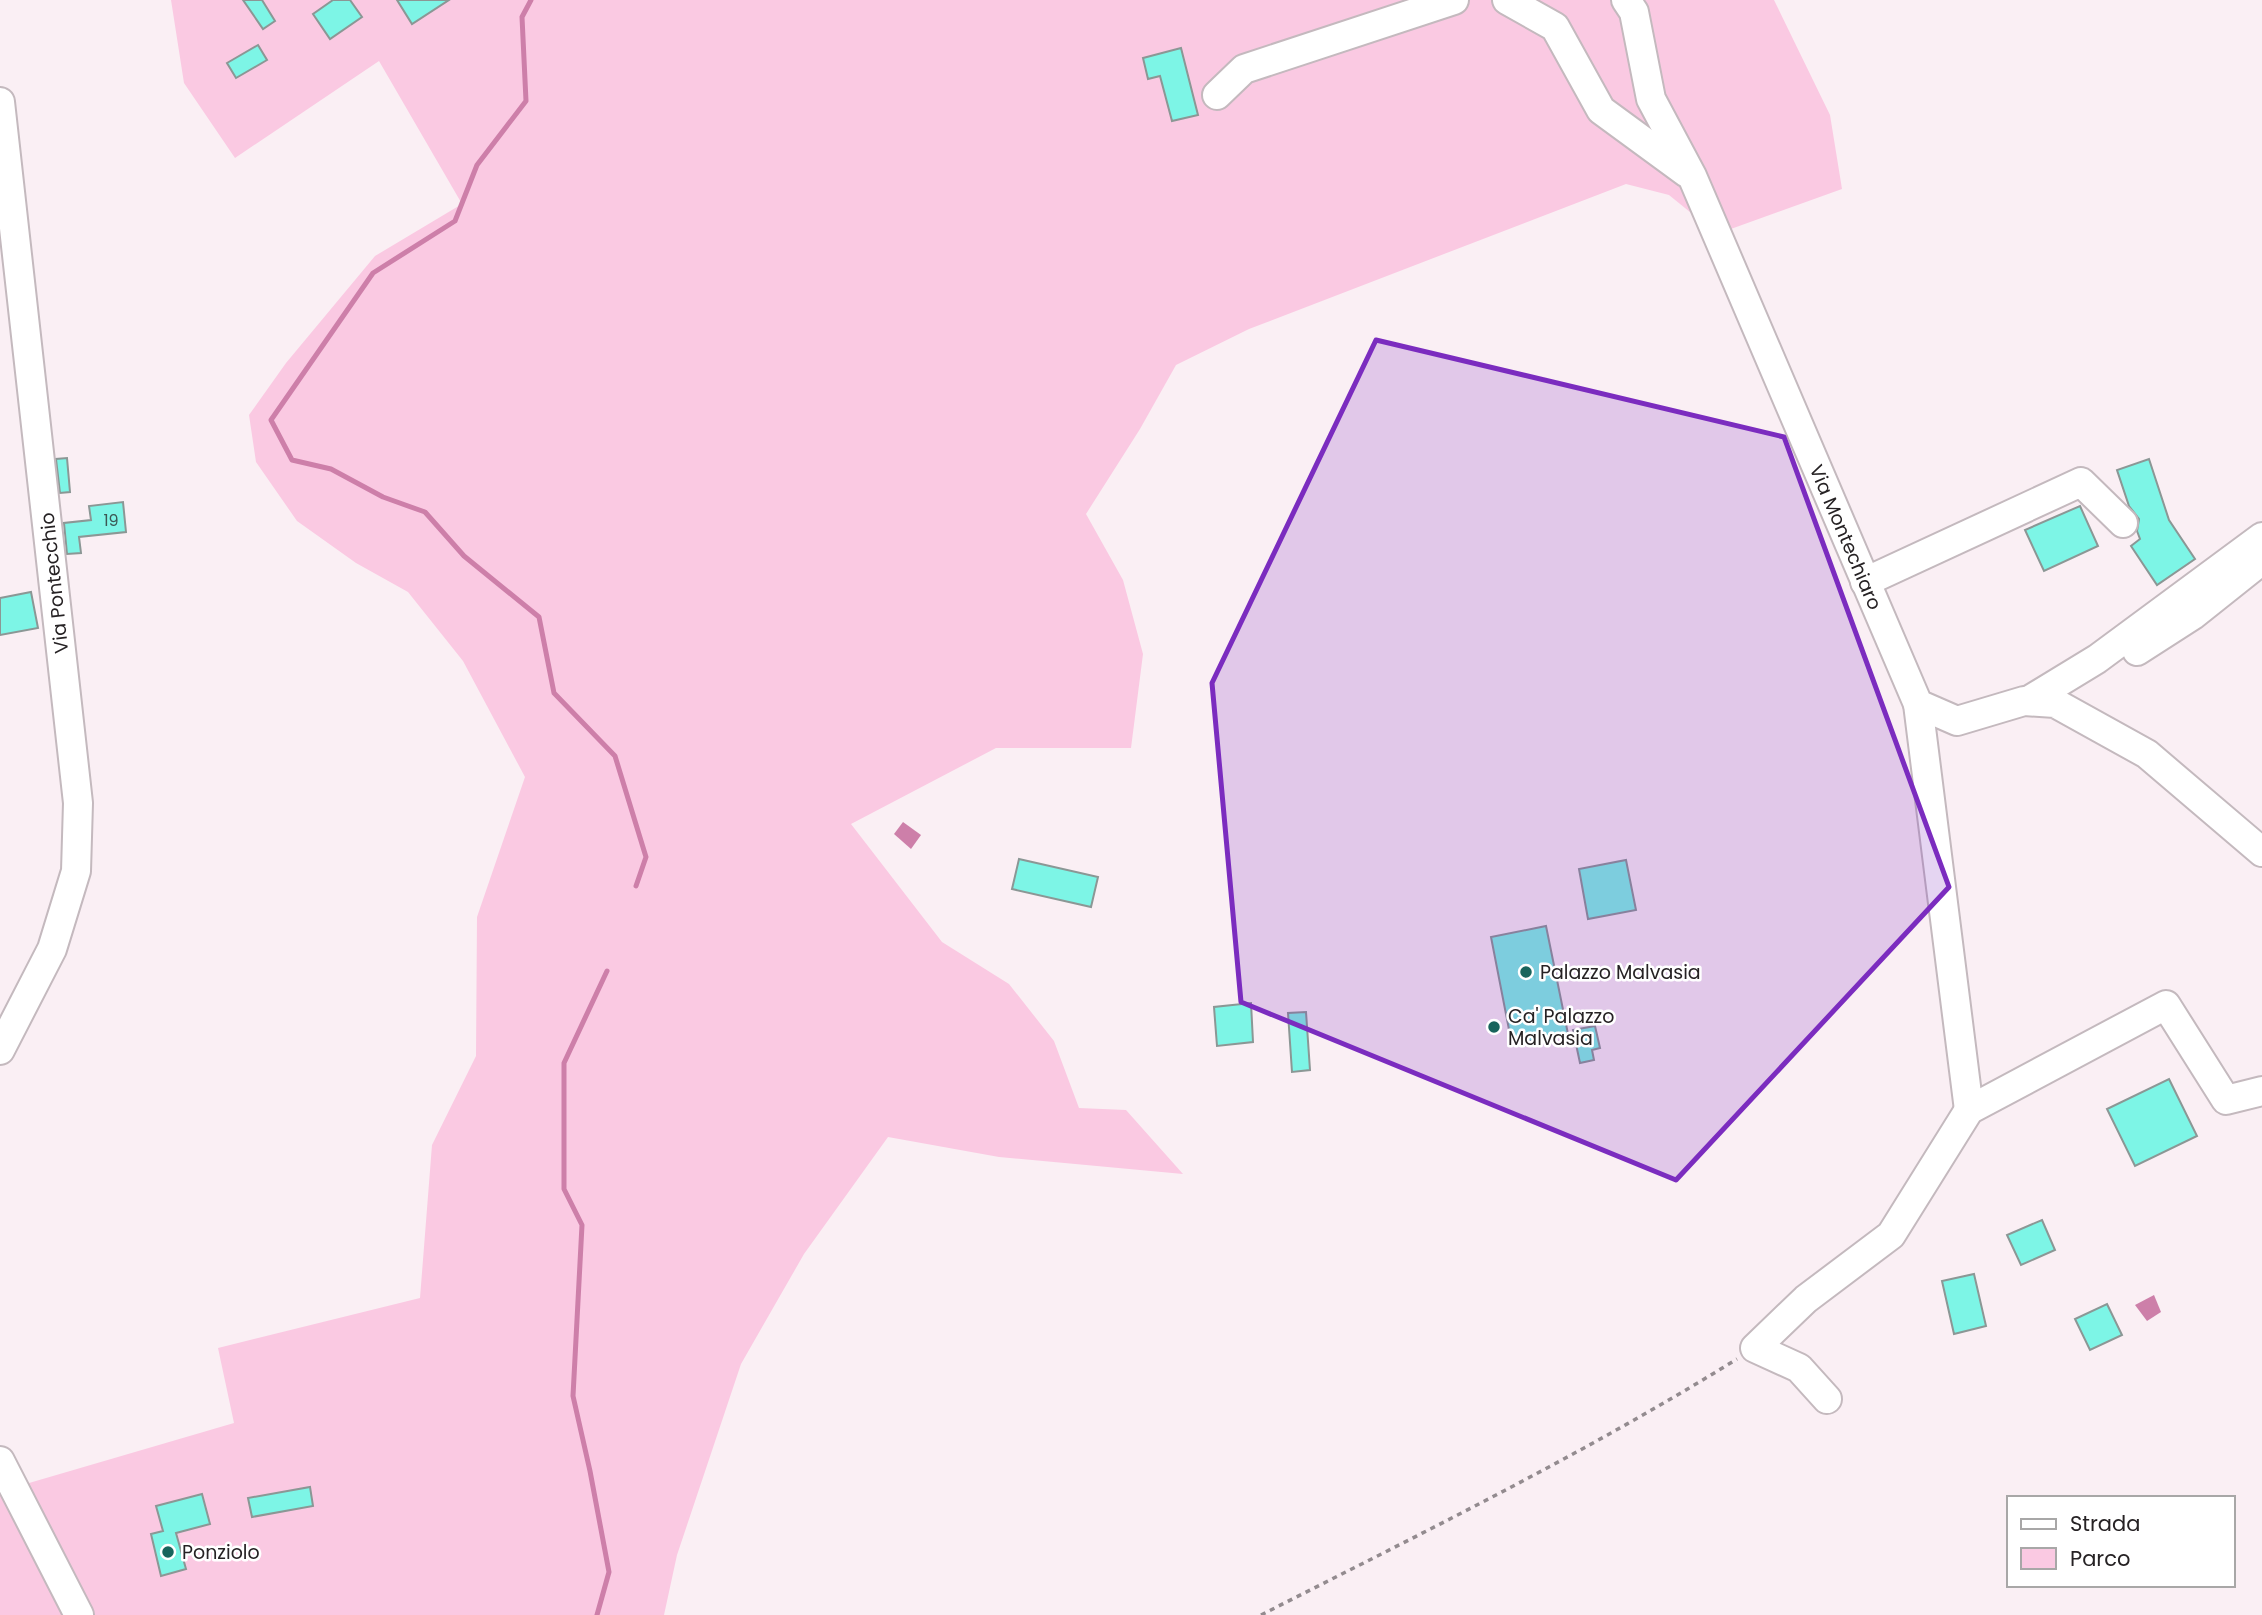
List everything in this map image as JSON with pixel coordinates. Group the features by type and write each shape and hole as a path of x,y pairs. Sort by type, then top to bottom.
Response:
{"street":[{"path":"1217,95 1244,69 1454,0"},
{"path":"1507,0 1555,27 1601,110 1692,176"},
{"name":"Via Montechiaro","path":"1626,0 1634,12 1651,99 1692,176 1917,704 1969,1110"},
{"name":"Via Pontecchio","path":"0,102 78,803 76,871 52,949 0,1050"},
{"path":"1865,582 2081,482 2123,523"},
{"path":"2042,702 2262,537"},
{"path":"1917,704 1957,721 2042,702 2193,615 2262,560"},
{"path":"2042,702 2147,754 2262,852"},
{"path":"1827,1399 1800,1368 1755,1348 1806,1300 1891,1236 1969,1110 2166,1005 2226,1100 2262,1091"},
{"path":"0,1461 79,1615"}],"path":[{"path":"1261,1615 1514,1486 1691,1388 1755,1348"}],"highlighted area":[{"path":"1376,340 1784,437 1949,887 1676,1180 1241,1002 1212,683"}],"green space":[{"path":"171,0 1774,0 1830,115 1842,189 1717,234 1669,195 1626,184 1249,329 1176,365 1140,429 1086,514 1123,580 1143,654 1131,748 996,748 851,824 942,942 1009,984 1054,1041 1079,1108 1126,1110 1183,1174 999,1157 888,1137 804,1254 741,1364 677,1555 664,1615 0,1615 0,1467 12,1488 234,1423 218,1348 420,1298 432,1145 476,1056 477,917 525,777 463,661 408,592 356,563 297,521 256,462 249,415 286,363 375,256 462,204 379,61 235,158 184,83"}],"shaded area":[{"path":"903,822 921,835 911,849 894,834"},
{"path":"2154,1295 2161,1312 2147,1321 2135,1305"}],"building":[{"path":"243,0 262,0 275,21 263,29"},
{"path":"333,0 350,0 362,17 330,39 313,14"},
{"path":"397,0 449,0 412,24"},
{"path":"258,45 267,60 236,78 227,63"},
{"path":"1181,48 1198,115 1172,121 1160,76 1148,79 1143,58"},
{"path":"67,458 70,492 60,493 56,459"},
{"path":"2149,459 2169,520 2195,559 2157,585 2131,546 2140,539 2137,531 2139,519 2129,506 2117,470"},
{"path":"123,502 126,532 79,537 81,553 67,554 64,523 91,520 89,506"},
{"path":"2080,506 2098,546 2044,571 2025,530"},
{"path":"31,592 38,628 0,635 0,598"},
{"path":"1019,859 1098,877 1091,907 1012,889"},
{"path":"1626,860 1636,910 1588,919 1579,869"},
{"name":"Palazzo Malvasia","path":"1546,926 1568,1034 1512,1045 1491,937"},
{"path":"1251,1003 1253,1042 1217,1046 1214,1007"},
{"path":"1306,1012 1310,1070 1292,1072 1288,1013"},
{"path":"1595,1026 1600,1048 1592,1050 1594,1060 1580,1063 1573,1030"},
{"path":"2169,1079 2197,1136 2135,1166 2107,1109"},
{"path":"2042,1220 2055,1250 2021,1265 2007,1235"},
{"path":"1974,1274 1986,1326 1954,1334 1942,1281"},
{"path":"2107,1304 2122,1335 2090,1350 2075,1319"},
{"path":"310,1487 313,1506 252,1517 248,1498"},
{"name":"Ponziolo","path":"202,1494 210,1524 176,1533 186,1569 161,1576 151,1534 163,1531 156,1506"}],"waterway":[{"path":"531,0 522,17 526,101 477,165 455,221 373,273 271,420 292,460 331,469 383,497 425,512 464,556 539,617 554,693 615,756 646,857 636,886"},
{"path":"597,1615 609,1572 573,1396 582,1225 564,1189 564,1063 607,971"}],"place":[{"name":"Palazzo Malvasia","path":"1526,972"},
{"name":"Ca' Palazzo Malvasia","path":"1494,1027"},
{"name":"Ponziolo","path":"168,1552"}]}
